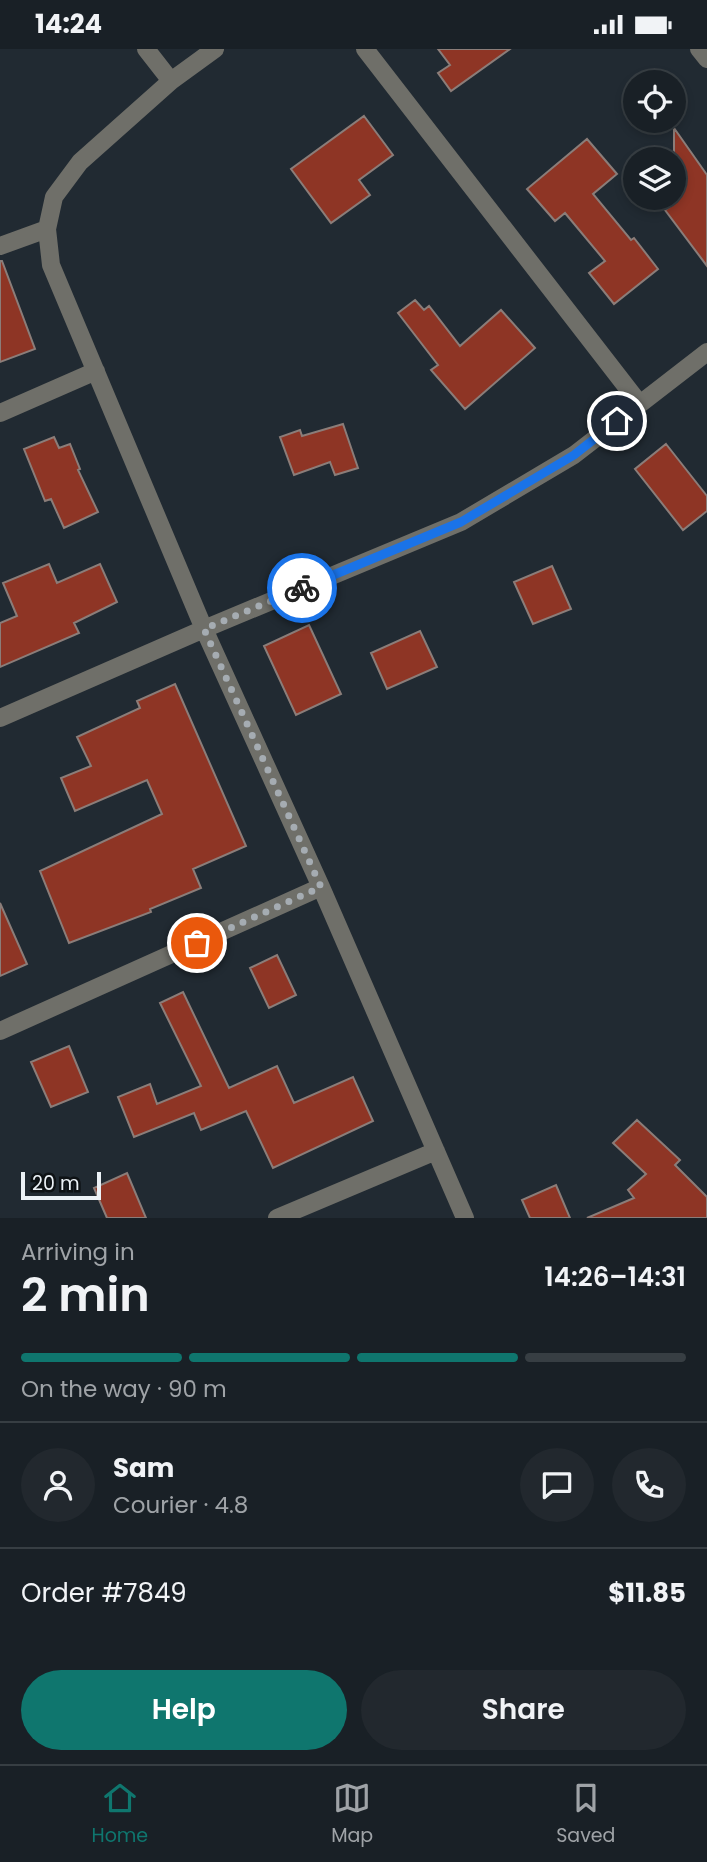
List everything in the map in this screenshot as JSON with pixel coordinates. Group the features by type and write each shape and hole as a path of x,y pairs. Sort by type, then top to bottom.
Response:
{"street":[{"path":"146,49 171,81"},
{"path":"215,49 171,81 80,162 54,197 47,229 51,265 204,629 321,887 465,1218"},
{"path":"365,49 639,403"},
{"path":"699,49 707,59"},
{"path":"0,246 47,229"},
{"path":"0,718 461,522 574,455 707,352"},
{"path":"0,413 96,370"},
{"path":"0,1031 321,887"},
{"path":"277,1218 436,1151"}],"building":[{"path":"438,49 510,49 451,91 438,73 450,65"},
{"path":"364,116 393,155 359,180 370,195 331,223 291,169"},
{"path":"674,133 678,133 707,175 707,266 665,210 686,210 686,147 674,147"},
{"path":"587,139 617,174 593,194 631,240 634,238 658,269 614,304 589,273 605,261 565,213 555,221 527,189"},
{"path":"0,261 35,349 0,362"},
{"path":"415,300 424,310 429,306 460,346 501,310 535,348 465,409 431,370 438,365 398,313"},
{"path":"343,424 358,468 335,475 330,462 294,475 280,437 300,430 302,436"},
{"path":"54,437 59,448 70,444 80,469 78,470 98,512 64,528 51,499 45,501 24,449"},
{"path":"666,444 707,496 707,511 683,530 635,469"},
{"path":"49,564 57,583 100,564 117,602 74,623 79,633 0,667 0,623 17,616 3,583"},
{"path":"552,566 571,609 533,624 514,582"},
{"path":"309,625 341,694 296,715 264,646"},
{"path":"420,631 437,667 387,689 371,653"},
{"path":"175,684 246,846 193,869 201,888 150,909 151,912 69,943 40,871 162,814 147,780 75,811 61,778 91,766 77,737 140,708 137,701"},
{"path":"0,903 27,964 0,976"},
{"path":"277,955 296,995 269,1008 250,968"},
{"path":"183,992 229,1088 277,1066 294,1103 353,1077 373,1121 273,1168 246,1111 201,1130 194,1113 134,1137 118,1097 150,1084 157,1104 201,1086 160,1003"},
{"path":"69,1046 88,1092 51,1107 31,1062"},
{"path":"637,1120 680,1160 675,1165 707,1197 707,1218 587,1218 634,1198 628,1190 646,1174 613,1143"},
{"path":"127,1173 146,1218 107,1218 94,1188"},
{"path":"556,1185 570,1218 530,1218 522,1200"}],"way so far":[{"path":"197,943 321,887 204,629 302,588"}],"route":[{"path":"302,588 461,522 574,455 617,421"}]}
